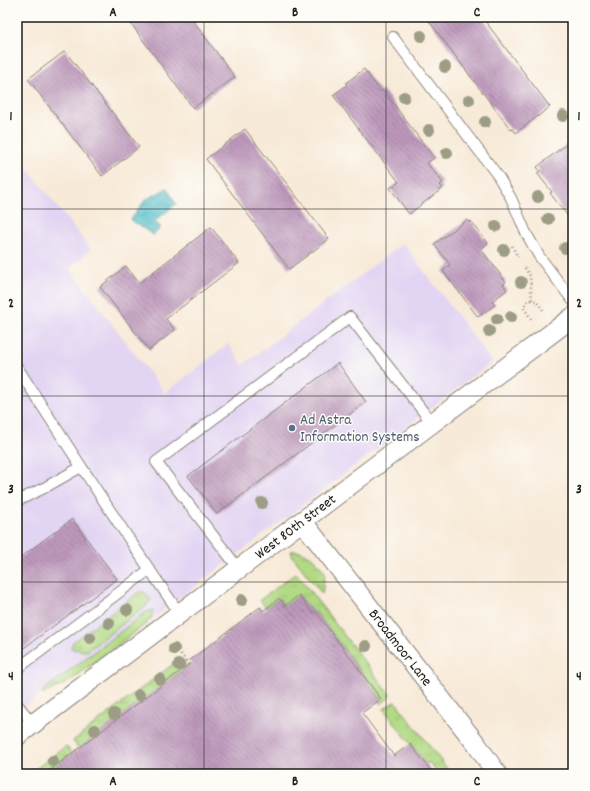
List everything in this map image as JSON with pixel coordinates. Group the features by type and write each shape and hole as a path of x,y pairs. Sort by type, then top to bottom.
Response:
{"street":[{"name":"West 80th Street","path":"17,736 573,317"},
{"name":"Broadmoor Lane","path":"302,521 477,745 497,774"}],"lane":[{"path":"393,37 498,176 511,198 526,232 539,256 573,301"},
{"path":"239,569 156,462 350,317 432,423"},
{"path":"17,368 149,570 180,614"},
{"path":"17,501 81,467"},
{"path":"17,669 149,570"},
{"path":"17,704 33,724"}],"path":[{"path":"510,240 520,260"},
{"path":"524,265 530,276 532,300"},
{"path":"531,319 524,308 526,302 532,300 536,301 543,310"},
{"path":"181,654 189,664"}],"shaded area":[{"path":"17,155 91,250 69,268 165,393 228,344 243,365 403,243 492,362 70,681 41,694 17,712"}],"green space":[{"path":"291,551 302,552 310,556 324,571 322,594 293,557"},
{"path":"296,573 391,696 381,704 378,701 381,698 315,611 313,613 299,595 285,606 279,598 266,608 260,600"},
{"path":"139,592 144,592 151,600 145,607 87,651 72,649 71,647 73,642"},
{"path":"153,610 151,618 147,623 70,681 41,694 44,690 146,612"},
{"path":"181,658 187,666 79,749 73,741"},
{"path":"395,701 451,774 438,774 429,762 426,764 384,709"},
{"path":"66,746 72,753 45,774 29,774"}],"water":[{"path":"167,188 176,204 155,221 161,228 153,235 131,220 145,200"}],"building":[{"path":"126,17 190,17 235,77 193,108"},
{"path":"426,17 482,17 550,107 516,133 513,129 511,130"},
{"path":"65,51 139,147 102,176 28,79"},
{"path":"364,69 381,92 383,90 434,158 427,163 443,183 440,185 443,188 409,214 390,188 399,182 333,95 347,85 346,83"},
{"path":"245,129 329,239 289,269 206,159"},
{"path":"573,139 573,223 537,173 540,171 537,167"},
{"path":"467,220 469,223 471,221 488,243 481,249 506,282 503,284 507,290 492,301 495,305 478,317 443,271 450,265 434,244"},
{"path":"211,227 239,263 166,319 175,330 149,350 100,287 126,266 139,283"},
{"name":"Ad Astra Information Systems","path":"338,363 366,402 217,514 188,476"},
{"path":"72,519 117,579 17,653 17,560"},
{"path":"299,595 313,613 315,611 381,699 362,713 394,756 410,744 434,774 45,774 191,663 189,661 260,607 263,611 279,598 285,606"}],"place":[{"name":"Ad Astra Information Systems","path":"292,428"}]}
